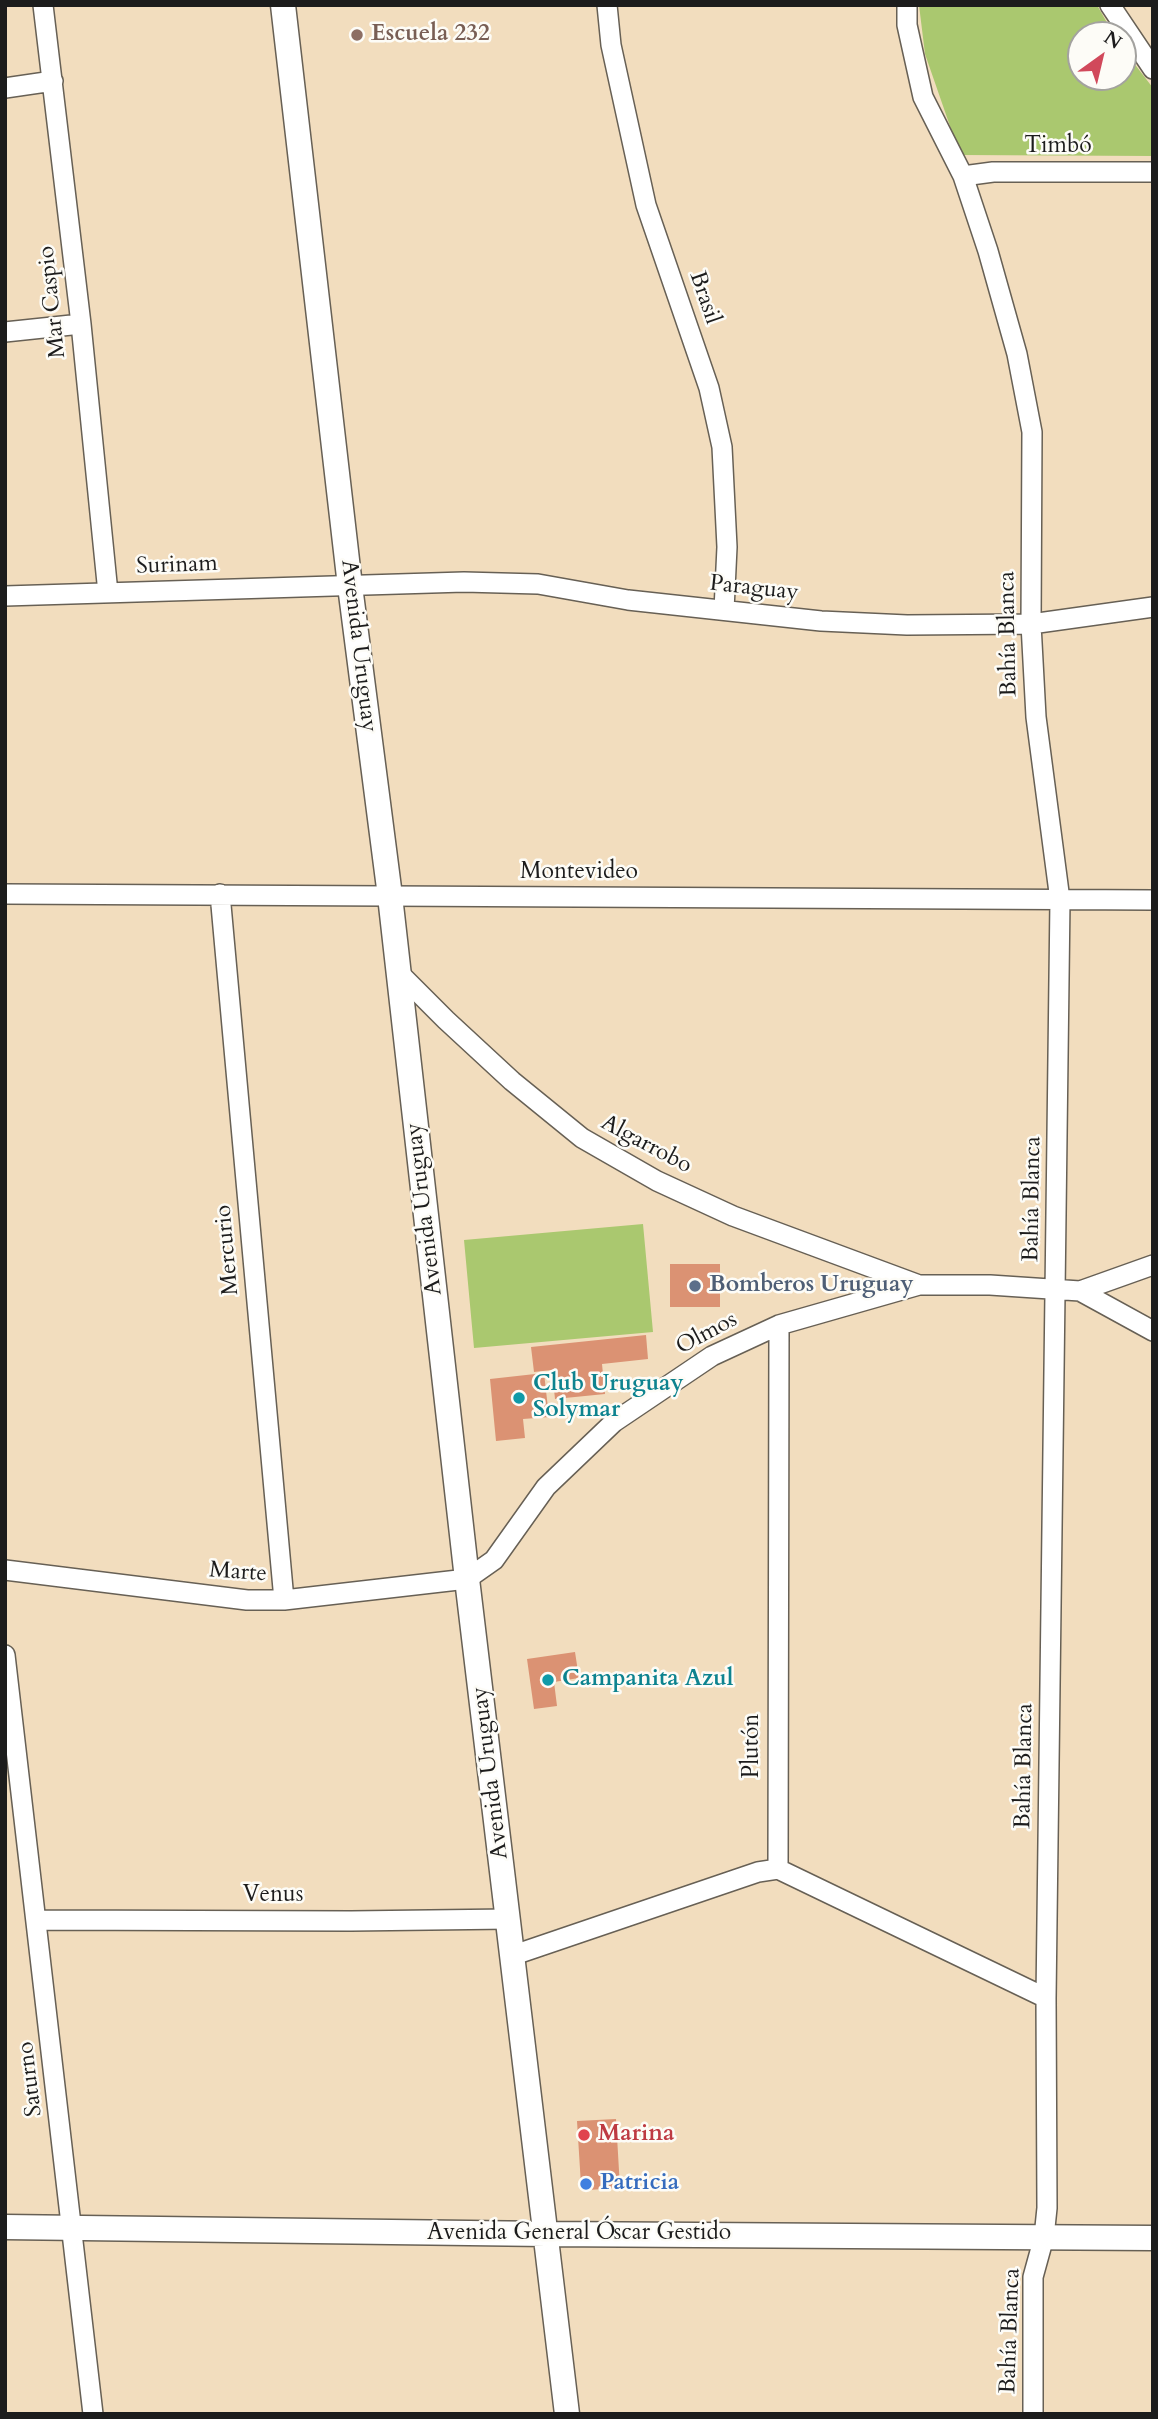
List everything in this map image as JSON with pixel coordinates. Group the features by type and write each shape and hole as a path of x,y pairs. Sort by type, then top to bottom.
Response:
{"street":[{"name":"Mar Caspio","path":"43,5 108,593"},
{"name":"Avenida Uruguay","path":"283,5 567,2414"},
{"name":"Brasil","path":"607,5 611,45 646,205 709,388 722,447 727,547 724,610"},
{"name":"Bahía Blanca","path":"907,5 908,25 923,97 963,176 988,251 1017,354 1032,432 1031,624 1036,717 1060,900 1046,1998 1047,2208 1044,2237 1033,2277 1033,2414"},
{"path":"1110,5 1153,69"},
{"path":"5,88 53,81"},
{"name":"Timbó","path":"963,176 993,172 1153,172"},
{"path":"5,332 80,324"},
{"name":"Paraguay","path":"350,586 464,582 538,584 628,600 821,621 882,624 1031,624 1153,607"},
{"name":"Surinam","path":"5,596 350,586"},
{"name":"Montevideo","path":"5,894 1153,900"},
{"name":"Mercurio","path":"220,894 284,1600"},
{"name":"Algarrobo","path":"397,971 503,1072 582,1138 657,1181 733,1216 919,1285"},
{"path":"1080,1292 1153,1265"},
{"path":"919,1285 990,1285 1080,1292 1153,1331"},
{"name":"Olmos","path":"467,1579 494,1560 546,1487 614,1422 712,1356 779,1325 919,1285"},
{"name":"Plutón","path":"778,1869 779,1325"},
{"name":"Marte","path":"5,1570 247,1600 284,1600 467,1579"},
{"name":"Saturno","path":"5,1655 74,2228 93,2414"},
{"path":"514,1955 758,1872 778,1869 1046,1998"},
{"name":"Venus","path":"37,1920 351,1922 509,1919"},
{"name":"Avenida General Óscar Gestido","path":"5,2227 1153,2238"}],"green space":[{"path":"919,5 1097,5 1106,21 1067,21 1067,91 1137,91 1137,67 1153,88 1153,156 960,155 925,54"},
{"path":"643,1224 653,1332 474,1348 464,1240"}],"building":[{"name":"Bomberos Uruguay","path":"670,1264 720,1264 720,1307 670,1307"},
{"path":"646,1335 648,1359 602,1364 605,1394 555,1399 552,1370 534,1372 531,1347"},
{"name":"Club Uruguay Solymar","path":"544,1373 549,1417 523,1419 525,1438 496,1441 490,1379"},
{"name":"Campanita Azul","path":"575,1652 579,1678 554,1682 557,1706 534,1709 527,1659"},
{"path":"616,2119 620,2188 588,2190 581,2185 577,2121"}],"place":[{"name":"Escuela 232","path":"357,35"},
{"name":"Bomberos Uruguay","path":"695,1286"},
{"name":"Club Uruguay Solymar","path":"519,1398"},
{"name":"Campanita Azul","path":"548,1680"},
{"name":"Marina","path":"584,2135"},
{"name":"Patricia","path":"586,2184"}]}
